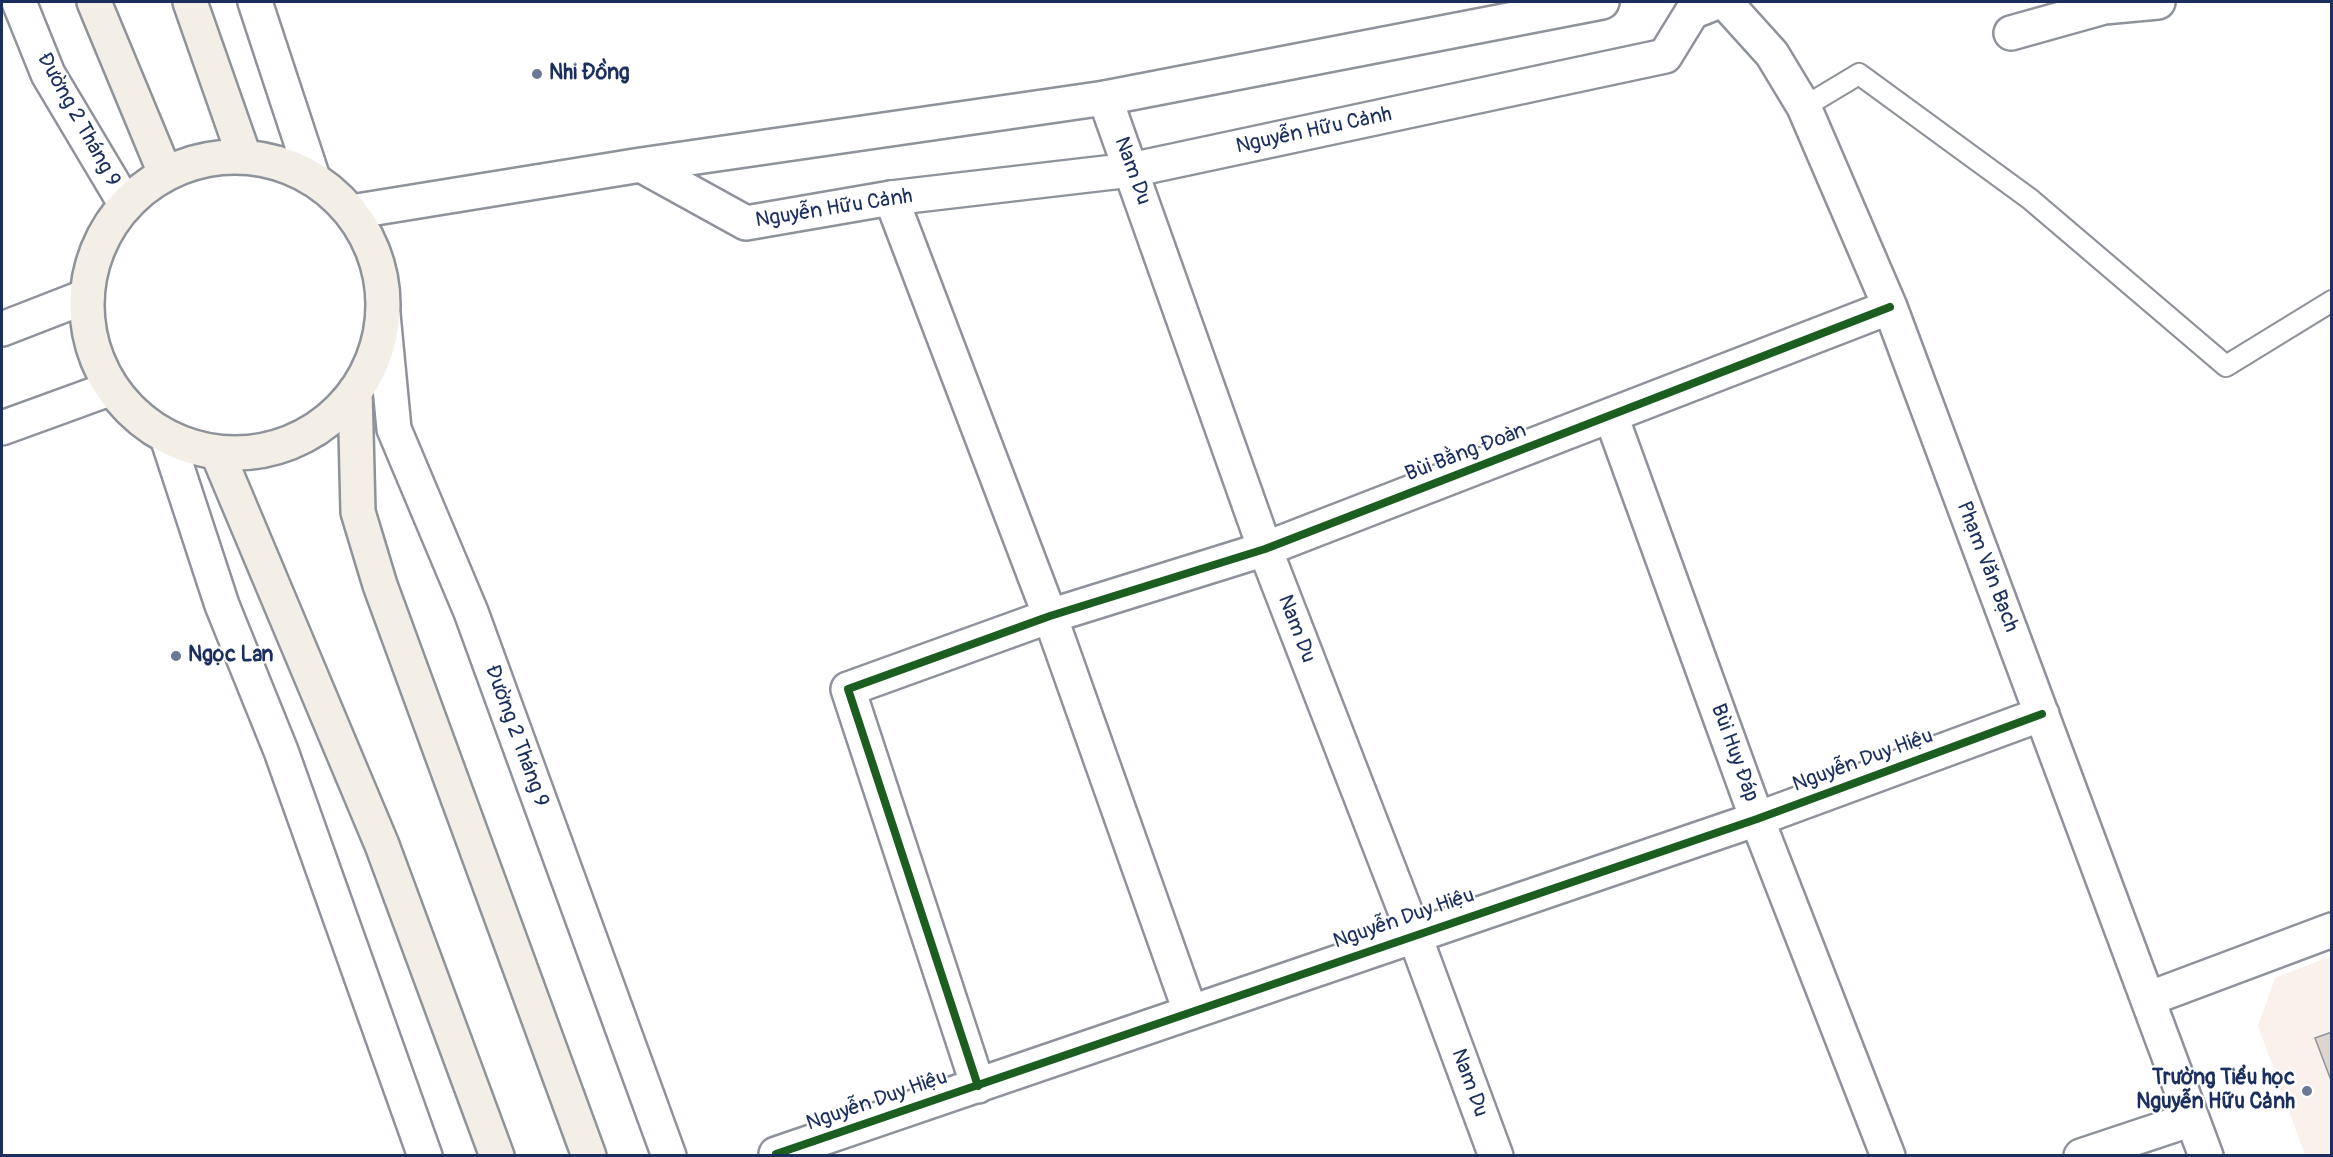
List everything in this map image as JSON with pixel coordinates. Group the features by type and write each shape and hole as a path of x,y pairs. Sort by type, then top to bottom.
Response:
{"main road":[{"path":"94,2 165,173"},
{"path":"190,2 244,156"},
{"path":"244,156 280,163 313,178 334,194 351,212 368,240 378,265 382,314 374,355 355,391 322,424 291,442 257,452 217,452 186,445 167,437 135,415 112,388 100,367 92,345 87,296 98,249 114,219 126,205 145,187 165,173 204,159 244,156"},
{"path":"355,391 358,512 380,585 589,1155"},
{"path":"217,452 382,845 497,1155"}],"street":[{"name":"Đường 2 Tháng 9","path":"19,2 48,74 126,205"},
{"path":"255,2 313,178"},
{"path":"351,212 641,165 1105,98 1602,2"},
{"name":"Phạm Văn Bạch","path":"1725,2 1772,54 1804,107 1890,307 2206,1155"},
{"path":"2011,33 2104,7 2158,2"},
{"name":"Nguyễn Hữu Cảnh","path":"641,165 746,223 891,198 1131,170 1665,56 1693,5"},
{"name":"Nam Du","path":"1105,98 1265,549 1414,934 1496,1155"},
{"path":"891,198 1050,616 1190,1011"},
{"path":"2,329 87,296"},
{"name":"Bùi Bằng Đoàn","path":"978,1086 848,689 1050,616 1265,549 1890,307"},
{"name":"Đường 2 Tháng 9","path":"382,314 394,429 471,612 669,1155"},
{"path":"2,428 112,388"},
{"name":"Bùi Huy Đáp","path":"1611,416 1757,819 1888,1155"},
{"path":"167,437 222,605 281,751 424,1155"},
{"name":"Nguyễn Duy Hiệu","path":"776,1154 1414,934 1757,819 2042,714"},
{"path":"2148,999 2331,930"},
{"path":"2081,1155 2192,1119"}],"lane":[{"path":"1804,107 1858,74 2030,199 2226,366 2331,301"}],"shaded area":[{"name":"Trường Tiểu học Nguyễn Hữu Cảnh","path":"2331,956 2331,1155 2305,1155 2258,1026 2275,978"}],"building":[{"path":"2332,1032 2332,1083 2315,1038"}],"cycle path":[{"path":"978,1086 848,689 1050,616 1265,549 1890,307"},
{"path":"776,1154 1757,819 2042,714"}],"place":[{"name":"Nhi Đồng","path":"537,74"},
{"name":"Ngọc Lan","path":"176,656"},
{"name":"Trường Tiểu học Nguyễn Hữu Cảnh","path":"2307,1091"}]}
